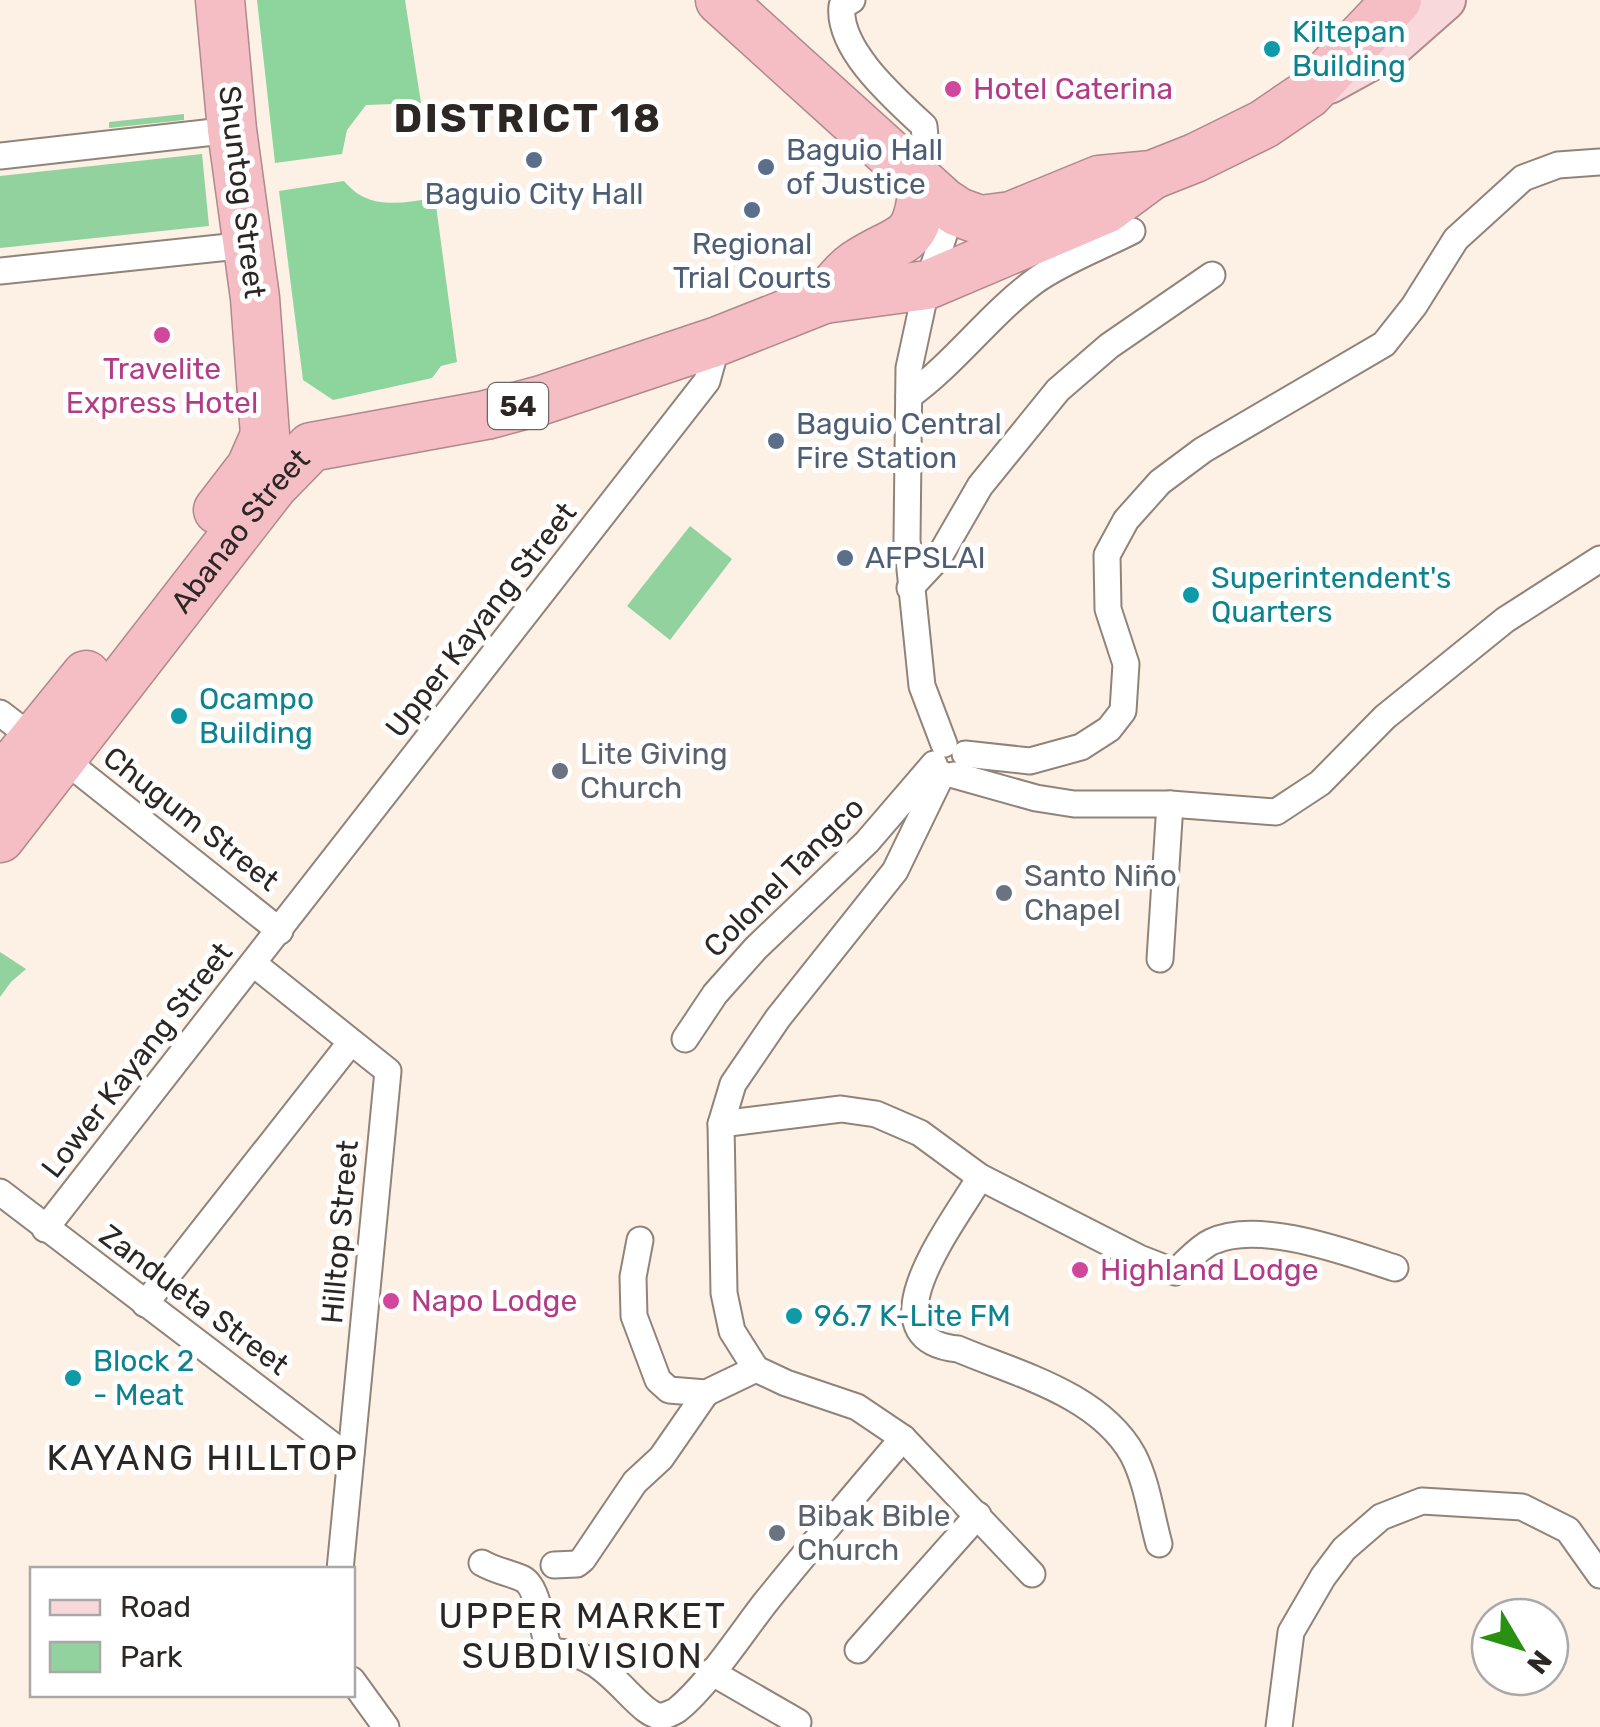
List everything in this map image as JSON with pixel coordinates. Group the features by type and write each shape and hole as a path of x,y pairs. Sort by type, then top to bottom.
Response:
{"highway":[{"name":"Shuntog Street","path":"220,0 263,385 265,435 251,467"},
{"path":"720,0 958,212 980,220 1011,216 1099,180 1152,175"},
{"name":"54","path":"927,285 1106,210 1152,175 1264,124 1308,94 1397,0"},
{"path":"824,299 858,264 900,244 914,230 925,185"},
{"name":"Abanao Street","path":"0,781 32,736 312,447 523,405 718,342 824,299 927,285"},
{"name":"Shuntog Street","path":"263,385 285,426 312,447"},
{"name":"Abanao Street","path":"166,599 251,467"},
{"name":"Abanao Street","path":"0,838 32,736"}],"main road":[{"path":"1308,94 1388,51 1445,0"}],"street":[{"path":"852,0 842,6 840,19 845,31 874,76 924,126 925,185 944,234 927,285 909,368 907,540 922,686 948,762 895,872 778,1018 733,1084 722,1124 724,1293 732,1331 756,1369 786,1384 857,1407 903,1438 1032,1574"},
{"path":"0,156 232,130"},
{"path":"948,762 1030,761 1080,747 1109,729 1123,711 1126,664 1108,608 1107,555 1126,520 1160,482 1202,450 1384,344 1414,306 1456,239 1524,178 1558,164 1600,162"},
{"path":"909,396 1036,280 1132,232"},
{"path":"0,271 248,245"},
{"path":"910,588 939,556 980,486 1058,390 1109,346 1212,275"},
{"name":"Upper Kayang Street","path":"280,930 707,382 718,342"},
{"path":"948,762 1036,798 1074,804 1170,804 1276,812 1320,783 1385,717 1505,620 1600,559"},
{"name":"Chugum Street","path":"32,736 280,930"},
{"name":"Colonel Tangco","path":"685,1039 714,994 756,948 948,762"},
{"path":"1160,959 1170,804"},
{"name":"Lower Kayang Street","path":"45,1229 280,930"},
{"name":"Hilltop Street","path":"254,964 388,1071 340,1567"},
{"path":"146,1304 351,1042"},
{"path":"722,1124 841,1109 876,1114 920,1133 980,1177 1138,1258 1175,1272 1211,1242 1251,1234 1310,1241 1396,1268"},
{"path":"980,1177 937,1246 916,1292 914,1316 920,1331 929,1342 958,1349 1053,1387 1117,1432 1134,1457 1159,1544"},
{"name":"Zandueta Street","path":"0,1192 340,1451 352,1453"},
{"path":"640,1240 633,1277 634,1316 649,1360 658,1380 669,1390 706,1393"},
{"path":"554,1565 578,1564 583,1559 635,1482 661,1458 706,1393 756,1369"},
{"path":"482,1562 498,1572 526,1579 534,1588 548,1646 556,1652 573,1651 594,1660 654,1715 663,1716 676,1711 711,1672 903,1438"},
{"path":"1279,1727 1291,1632 1334,1563 1381,1517 1422,1501 1522,1506 1568,1530 1600,1574"},
{"path":"858,1650 978,1515"},
{"path":"711,1672 798,1722"},
{"path":"355,1684 386,1727"}],"green space":[{"path":"257,0 405,0 421,103 366,105 347,130 342,154 275,163"},
{"path":"184,114 184,120 109,128 109,122"},
{"path":"202,154 209,226 0,248 0,176"},
{"path":"344,181 375,201 397,203 435,198 457,362 441,366 432,378 333,400 303,380 279,191"},
{"path":"690,526 732,559 670,640 627,606"},
{"path":"0,952 26,969 0,997"}],"place":[{"name":"Kiltepan Building","path":"1272,49"},
{"name":"Hotel Caterina","path":"953,89"},
{"name":"Baguio City Hall","path":"534,160"},
{"name":"Baguio Hall of Justice","path":"766,167"},
{"name":"Regional Trial Courts","path":"752,210"},
{"name":"Travelite Express Hotel","path":"162,335"},
{"name":"Baguio Central Fire Station","path":"776,441"},
{"name":"AFPSLAI","path":"845,558"},
{"name":"Superintendent's Quarters","path":"1191,595"},
{"name":"Ocampo Building","path":"179,716"},
{"name":"Lite Giving Church","path":"560,771"},
{"name":"Santo Niño Chapel","path":"1004,893"},
{"name":"Highland Lodge","path":"1080,1270"},
{"name":"Napo Lodge","path":"391,1301"},
{"name":"96.7 K-Lite FM","path":"794,1316"},
{"name":"Block 2 - Meat","path":"73,1378"},
{"name":"Bibak Bible Church","path":"777,1533"}],"district":[{"name":"DISTRICT 18","path":"528,118"},
{"name":"KAYANG HILLTOP","path":"203,1458"},
{"name":"UPPER MARKET SUBDIVISION","path":"583,1636"}]}
